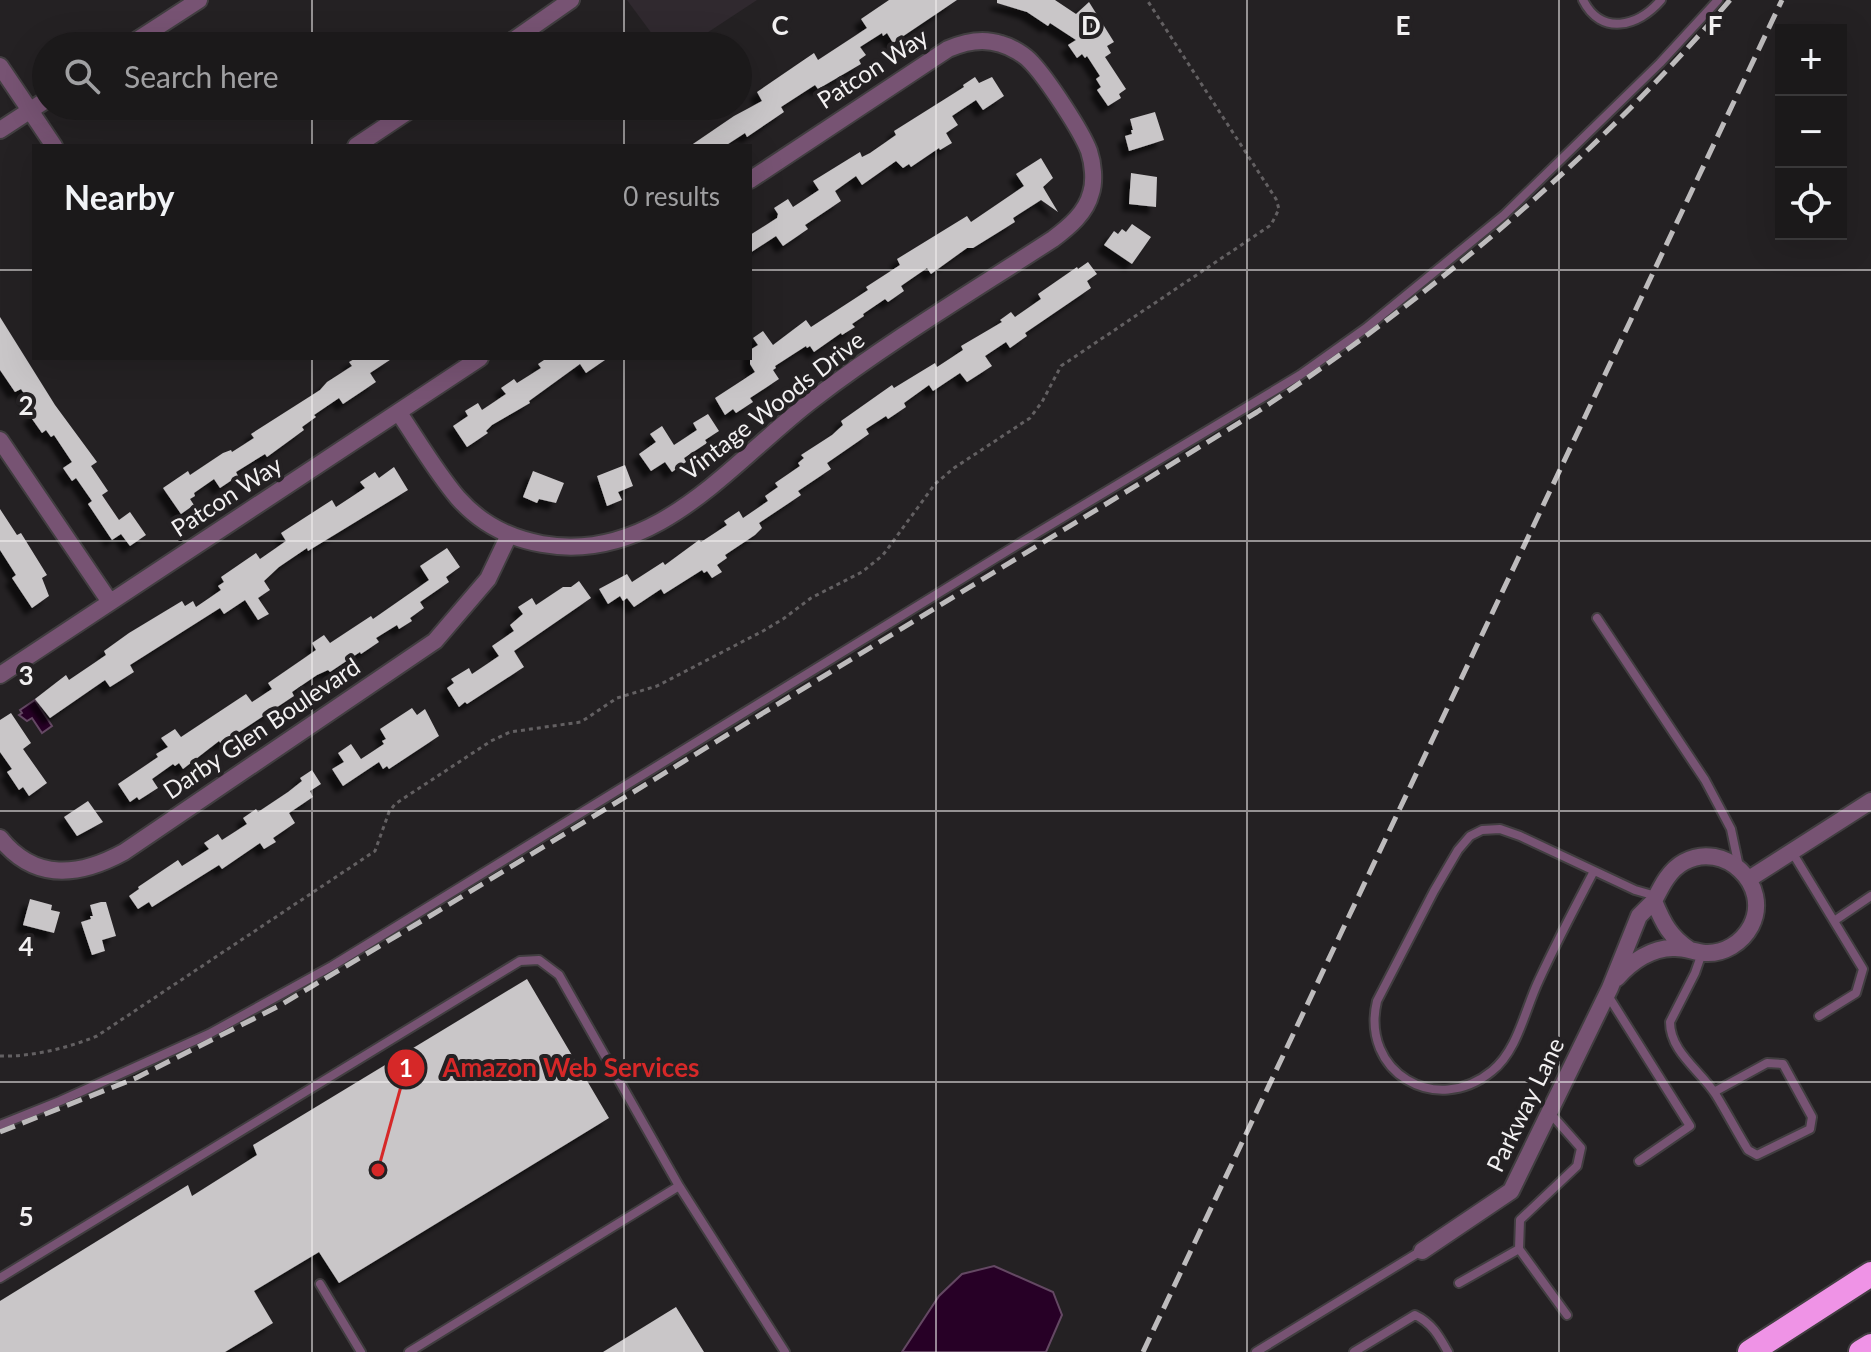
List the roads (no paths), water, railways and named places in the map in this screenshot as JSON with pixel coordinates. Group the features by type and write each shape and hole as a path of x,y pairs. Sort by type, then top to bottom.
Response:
{"highway":[{"path":"1750,1352 1871,1274"},
{"path":"1861,1352 1871,1346"}],"street":[{"path":"150,32 199,0"},
{"path":"525,32 571,0"},
{"name":"Patcon Way","path":"752,179 948,49 964,42 1000,43 1017,51 1032,63 1059,101"},
{"path":"0,66 32,113"},
{"name":"Vintage Woods Drive","path":"399,413 460,499 487,522 509,535 557,547 588,547 639,533 718,482 764,439 863,363 1072,224 1083,211 1093,190 1088,150 1059,101"},
{"path":"0,130 30,110"},
{"path":"37,120 53,144"},
{"path":"359,144 395,120"},
{"name":"Patcon Way","path":"0,675 477,360"},
{"path":"0,440 110,602"},
{"name":"Darby Glen Boulevard","path":"0,838 26,860 45,868 67,871 87,870 124,852 435,641 488,579 509,535"},
{"path":"1744,873 1792,852 1871,801"},
{"path":"1711,856 1726,859 1744,873 1755,893 1756,908 1753,923 1745,936 1720,951 1696,951 1674,940 1663,924 1656,898 1670,873 1696,857 1711,856"},
{"name":"Parkway Lane","path":"1422,1251 1511,1191 1608,991 1639,916 1656,898"},
{"name":"Parkway Lane","path":"1608,991 1629,964 1674,947 1696,951"}],"lane":[{"path":"1583,0 1590,14 1602,23 1614,25 1638,18 1661,0"},
{"path":"0,1125 209,1034 332,966 1007,551 1300,375 1366,328 1504,215 1660,63 1718,0"},
{"path":"1597,618 1705,780 1731,829 1744,873"},
{"path":"1594,871 1553,948 1512,1047 1493,1071 1458,1090 1422,1087 1409,1083 1397,1074 1378,1040 1374,1015 1377,1001 1434,891 1470,836 1482,830 1500,829 1656,898"},
{"path":"1792,852 1863,969 1856,993 1819,1016"},
{"path":"1834,921 1871,896"},
{"path":"1696,951 1695,973 1674,1012 1670,1030 1680,1051 1714,1092 1748,1150 1757,1155 1810,1129 1812,1124 1812,1117 1783,1064 1767,1063 1714,1092"},
{"path":"0,1278 520,961 539,960 559,975 679,1186 785,1352"},
{"path":"1608,991 1690,1126 1639,1161"},
{"path":"1550,1113 1581,1148 1577,1166 1520,1220 1519,1249 1567,1315"},
{"path":"409,1352 679,1186"},
{"path":"1459,1283 1519,1249"},
{"path":"1256,1352 1422,1251"},
{"path":"320,1284 361,1352"},
{"path":"1354,1352 1415,1315 1426,1320 1448,1352"}],"railway":[{"path":"0,1132 136,1078 279,1006 1257,412 1385,321 1508,222 1623,115 1730,0"},
{"path":"1143,1352 1782,0"}],"place":[{"name":"Amazon Web Services","path":"378,1170"}]}
